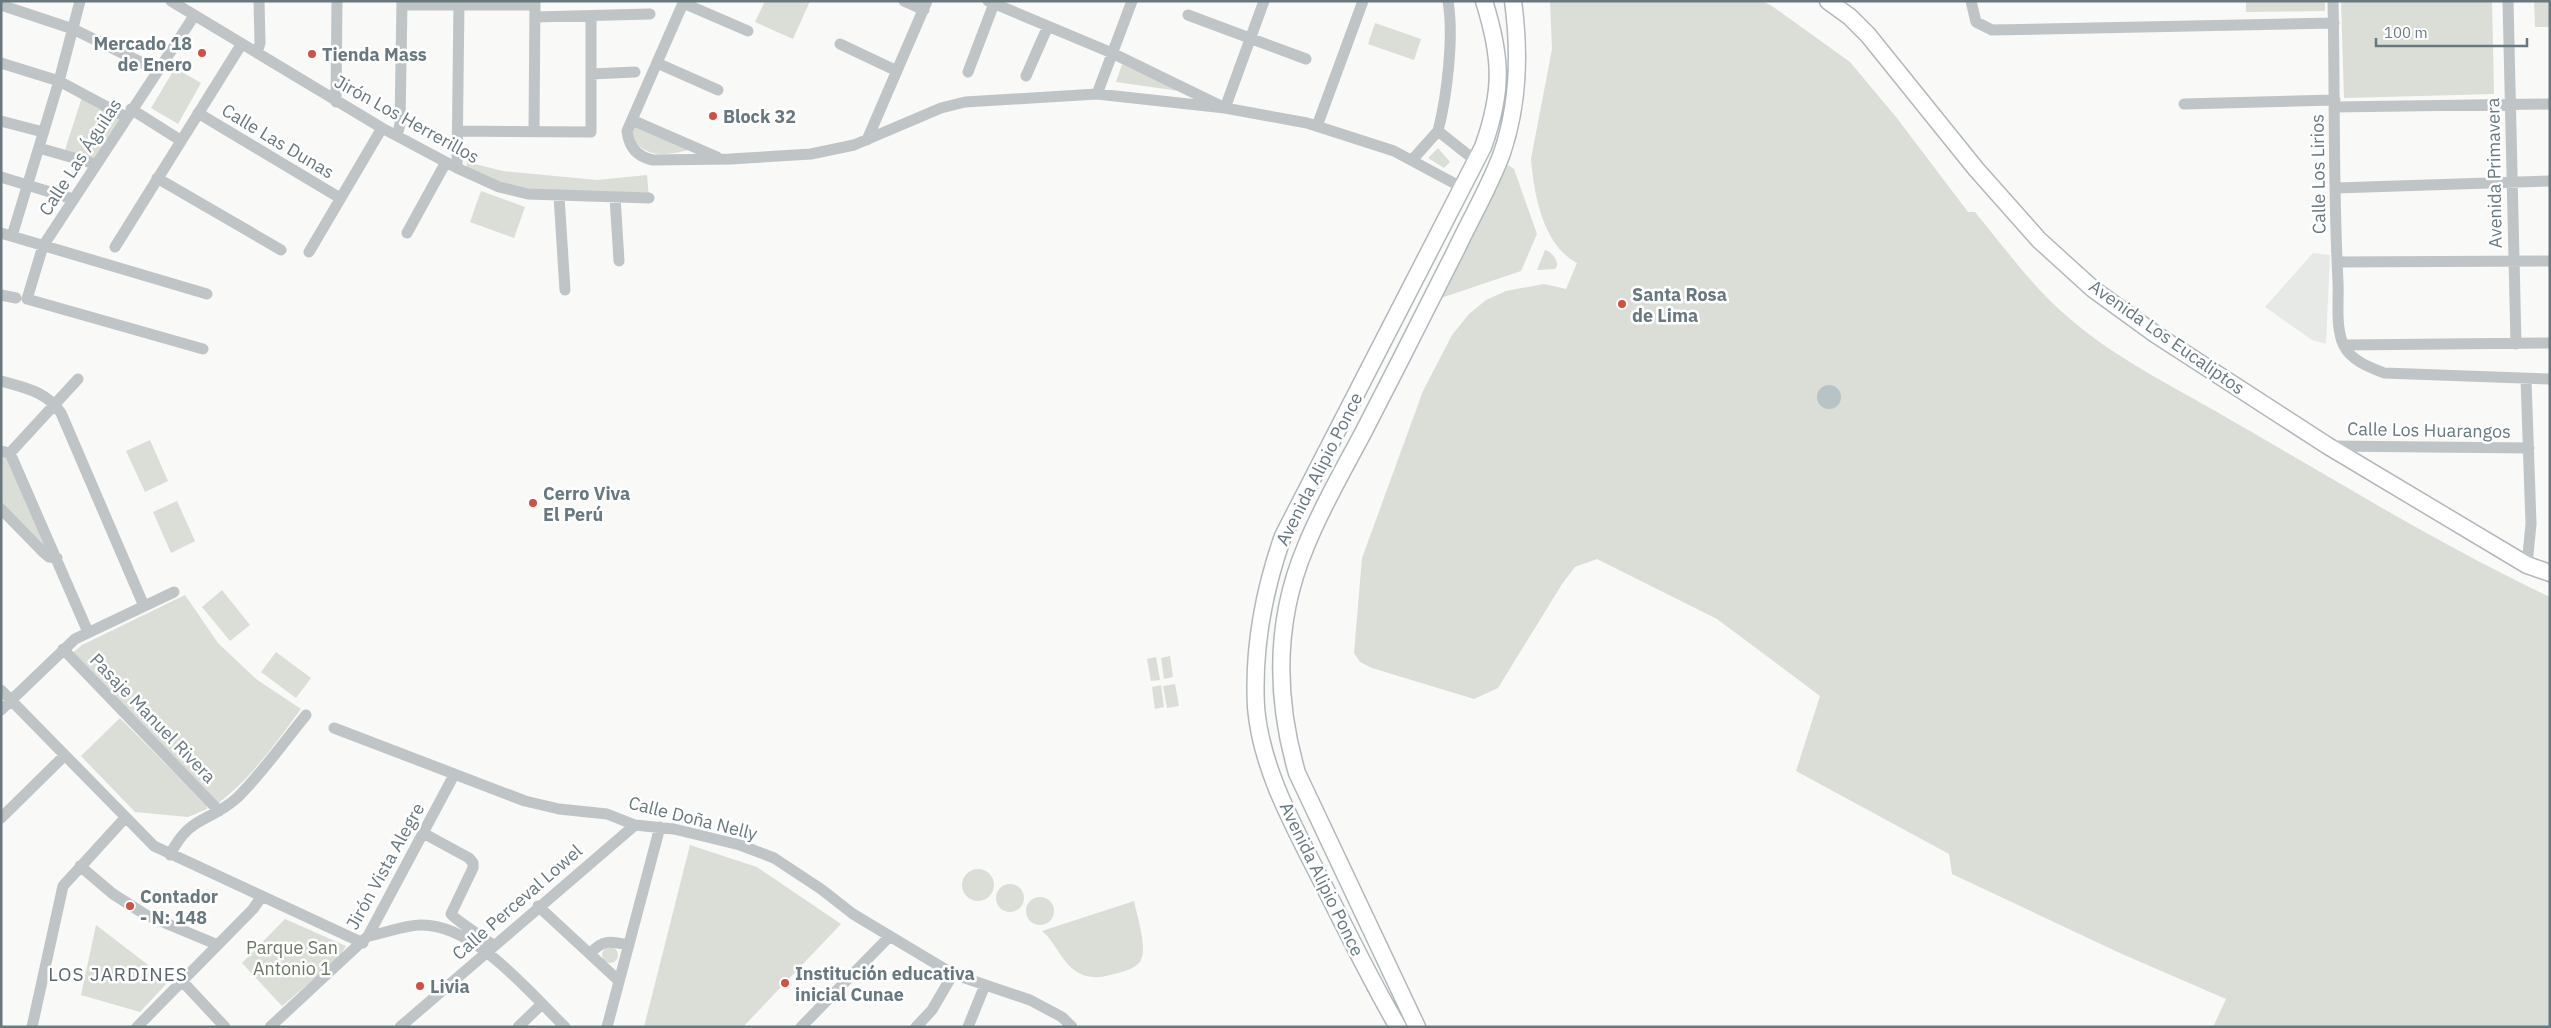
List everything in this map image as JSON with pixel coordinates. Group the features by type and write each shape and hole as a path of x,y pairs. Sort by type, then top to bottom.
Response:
{"main road":[{"name":"Avenida Alipio Ponce","path":"1398,1027 1342,922 1284,804 1268,765 1260,734 1256,707 1259,636 1266,591 1283,536 1477,162 1493,120 1498,91 1499,63 1492,27 1484,1"},
{"name":"Avenida Alipio Ponce","path":"1417,1027 1304,788 1288,743 1282,706 1281,664 1284,630 1292,587 1306,546 1423,316 1501,155 1513,112 1517,76 1518,45 1514,1"},
{"name":"Avenida Los Eucaliptos","path":"1828,1 1850,17 1868,36 1995,191 2039,240 2087,283 2155,334 2328,446 2527,565 2550,573"},
{"path":"1283,536 1306,546"}],"street":[{"path":"80,1 59,82 28,185 7,235 206,294"},
{"name":"Jirón Los Herrerillos","path":"171,1 336,102 457,168 499,187 528,194 649,198"},
{"path":"257,53 260,43 259,1"},
{"path":"336,1 336,102"},
{"path":"867,140 926,6 904,1"},
{"path":"1097,94 1132,1"},
{"path":"1225,108 1264,1"},
{"path":"1317,126 1363,1"},
{"path":"1413,159 1438,131 1444,106 1450,35 1448,1"},
{"path":"1971,1 1976,22 1992,30 2334,23"},
{"name":"Calle Los Lirios","path":"2333,1 2336,262 2340,329 2344,345"},
{"name":"Avenida Primavera","path":"2508,1 2516,344"},
{"path":"748,31 684,2 627,131 629,143 644,158 653,160 722,159 811,154 854,145 941,108 965,102 1097,94 1225,108 1317,126 1413,159 1463,188"},
{"path":"968,72 992,2 1112,53 1225,108"},
{"path":"397,136 400,124 402,3 459,3 535,8 591,16 650,14"},
{"path":"457,168 459,3"},
{"path":"1,5 73,29 157,70"},
{"path":"534,131 535,8"},
{"path":"1188,15 1306,59"},
{"name":"Calle Las Águilas","path":"21,298 43,246 194,16"},
{"path":"458,131 591,132 591,16"},
{"path":"1026,76 1048,26"},
{"path":"840,44 897,70"},
{"path":"116,247 156,178 241,45"},
{"path":"1,63 59,82 129,113 180,140"},
{"path":"657,63 718,90"},
{"path":"591,74 635,72"},
{"path":"2184,104 2510,106 2550,104"},
{"name":"Calle Las Dunas","path":"198,113 340,198"},
{"path":"1,120 43,132"},
{"path":"632,120 722,159"},
{"path":"309,252 382,128"},
{"path":"1438,131 1477,162"},
{"path":"38,148 96,164"},
{"path":"406,233 446,162"},
{"path":"1,177 73,200"},
{"path":"156,178 281,250"},
{"path":"2336,188 2550,181"},
{"path":"559,196 565,290"},
{"path":"615,197 619,261"},
{"path":"2336,262 2550,261"},
{"path":"1,295 21,298 203,349"},
{"path":"2344,345 2550,343"},
{"path":"2344,345 2351,354 2366,366 2384,373 2526,380 2550,379"},
{"path":"78,379 55,405 5,452 56,558 88,632"},
{"path":"2526,380 2531,524 2527,565"},
{"path":"1,381 37,391 55,405 66,424 144,606"},
{"name":"Calle Los Huarangos","path":"2328,446 2529,448"},
{"path":"1,509 43,552 49,557 56,558"},
{"path":"1,710 63,649 88,632 174,592"},
{"name":"Pasaje Manuel Rivera","path":"63,649 219,811"},
{"path":"1,690 125,818 154,846 170,855 366,940 408,926 437,926 461,933 489,948"},
{"path":"170,855 183,832 198,821 219,811 252,781 306,714"},
{"name":"Calle Doña Nelly","path":"334,728 525,801 559,809 606,814 635,825 660,827 740,845 774,858 889,937 953,974 1030,1000 1059,1022 1072,1027"},
{"path":"1,818 65,755"},
{"name":"Jirón Vista Alegre","path":"270,1027 366,940 454,775"},
{"path":"35,1026 63,886 125,818"},
{"name":"Calle Perceval Lowel","path":"400,1027 489,948 635,825"},
{"path":"608,1027 660,827"},
{"path":"423,833 469,858 473,863 473,868 451,914 453,919 472,928 565,1027"},
{"path":"80,866 113,894 146,915 218,945"},
{"path":"137,1027 253,909 262,896"},
{"path":"538,906 619,981"},
{"path":"801,1027 889,937"},
{"path":"590,954 596,946 610,940 629,945"},
{"path":"916,1027 932,1010 953,974"},
{"path":"182,981 225,1027"},
{"path":"968,1027 985,985"},
{"path":"518,1027 542,1004"}],"shaded area":[{"path":"2313,253 2330,255 2326,344 2312,340 2265,307"},
{"path":"1829,385 1837,389 1841,397 1837,405 1829,409 1821,405 1817,397 1821,389"}],"green space":[{"path":"765,1 810,1 793,39 755,22"},
{"path":"1550,1 1762,1 1772,6 1850,62 1896,117 1968,212 1975,212 2038,288 2081,328 2145,372 2470,557 2550,597 2550,1027 2213,1027 2226,999 2122,954 1952,874 1949,854 1796,771 1820,696 1717,619 1597,559 1575,567 1562,584 1498,688 1474,699 1372,668 1360,662 1354,653 1362,558 1423,391 1452,335 1469,314 1486,300 1506,291 1544,284 1566,289 1577,263 1565,255 1548,232 1542,218 1532,173 1531,159 1552,49"},
{"path":"2246,1 2325,1 2325,11 2246,12"},
{"path":"2341,1 2492,1 2494,94 2344,98"},
{"path":"2534,1 2550,1 2550,27 2535,27"},
{"path":"1375,23 1421,39 1414,60 1368,44"},
{"path":"1122,64 1186,92 1116,82"},
{"path":"175,68 201,83 178,124 151,108"},
{"path":"82,97 123,117 95,164 64,153"},
{"path":"636,124 689,150 659,154 645,150 633,140 631,129"},
{"path":"1438,148 1450,162 1444,168 1428,158"},
{"path":"467,162 503,171 597,180 647,175 649,198 528,194 466,173"},
{"path":"1508,165 1514,169 1537,234 1521,271 1441,298 1439,293"},
{"path":"481,191 525,207 514,238 470,222"},
{"path":"1545,250 1554,256 1557,266 1555,269 1537,270"},
{"path":"150,440 168,481 145,492 126,451"},
{"path":"1,454 6,456 52,554 1,507"},
{"path":"177,501 195,541 171,553 153,512"},
{"path":"222,590 250,625 230,641 202,607"},
{"path":"185,595 218,643 256,679 301,709 272,748 251,772 229,795 216,805 71,654 82,645"},
{"path":"276,652 311,678 296,698 261,672"},
{"path":"1170,656 1173,677 1164,679 1161,658"},
{"path":"1156,657 1160,680 1151,681 1147,659"},
{"path":"1175,684 1179,706 1167,708 1163,686"},
{"path":"1161,685 1164,707 1155,709 1152,687"},
{"path":"120,718 207,806 207,809 188,817 135,812 81,756"},
{"path":"690,845 757,867 841,924 743,1027 644,1027"},
{"path":"978,869 984,870 989,874 993,879 993,891 989,896 984,900 978,901 972,900 967,896 963,891 962,885 963,879 967,874 972,870"},
{"path":"1010,884 1020,888 1024,898 1020,908 1010,912 1000,908 996,898 1000,888"},
{"path":"1040,897 1050,901 1054,911 1050,921 1040,925 1030,921 1026,911 1030,901"},
{"path":"1134,901 1142,934 1143,952 1138,964 1133,968 1099,977 1081,974 1066,963 1051,940 1042,931"},
{"name":"Parque San Antonio 1","path":"285,919 346,946 339,958 282,1006 242,963"},
{"path":"96,925 169,981 140,1012 81,995"},
{"path":"607,947 613,947 618,952 616,961 607,963 602,958 602,952"}],"place":[{"name":"Mercado 18 de Enero","path":"202,53"},
{"name":"Tienda Mass","path":"312,54"},
{"name":"Block 32","path":"713,116"},
{"name":"Santa Rosa de Lima","path":"1622,304"},
{"name":"Cerro Viva El Perú","path":"533,503"},
{"name":"Contador - N: 148","path":"130,906"},
{"name":"Institución educativa inicial Cunae","path":"785,983"},
{"name":"Livia","path":"420,986"}],"district":[{"name":"LOS JARDINES","path":"118,974"}]}
